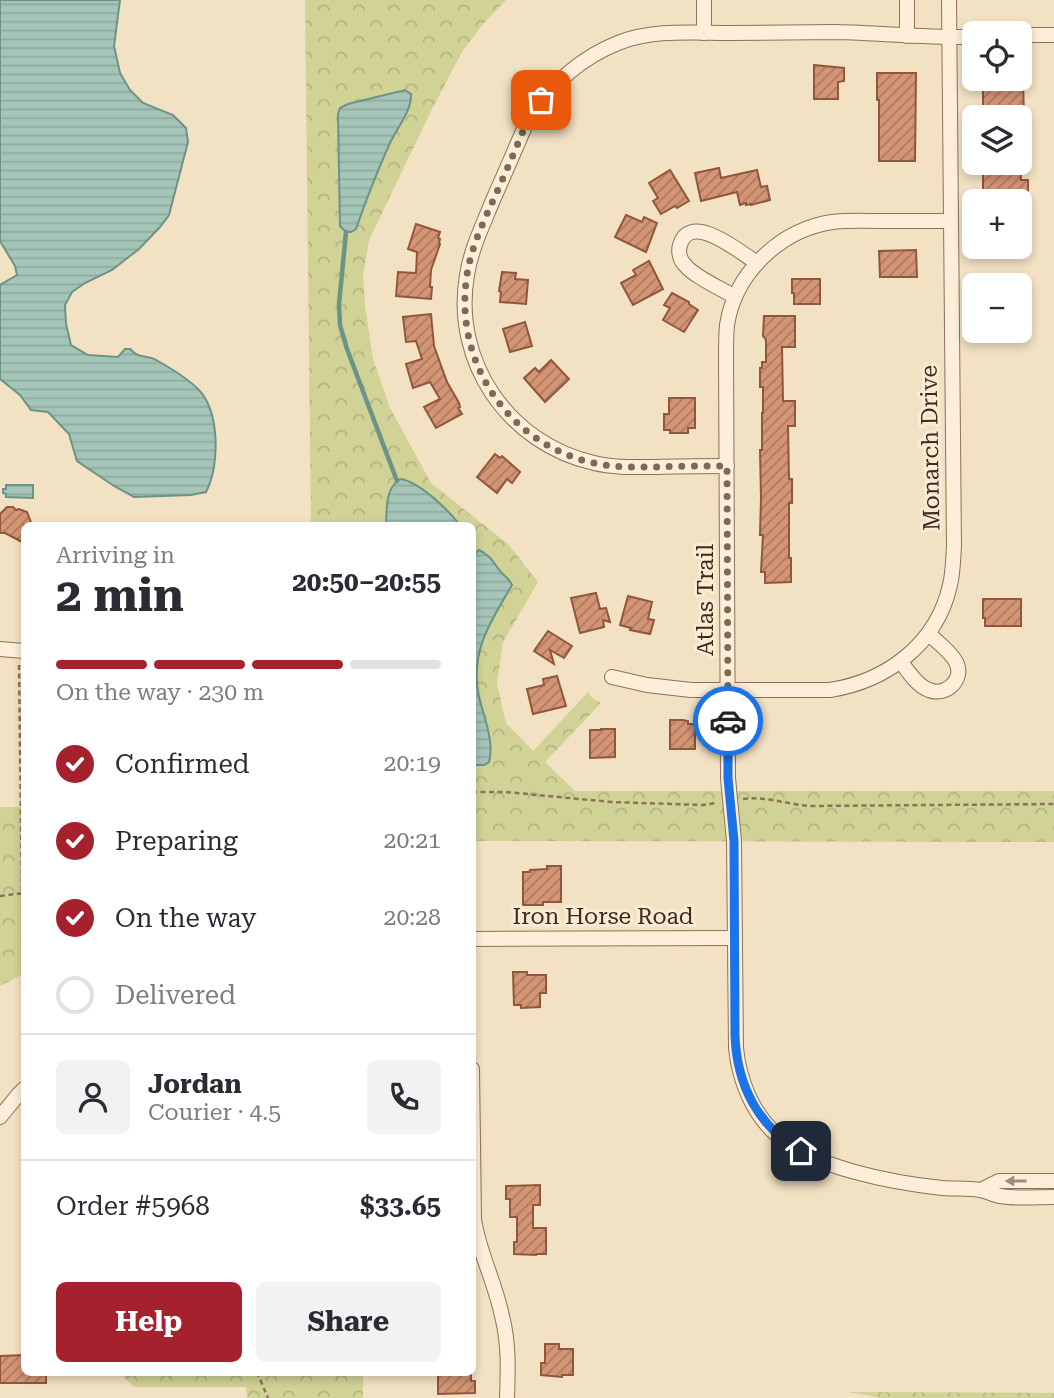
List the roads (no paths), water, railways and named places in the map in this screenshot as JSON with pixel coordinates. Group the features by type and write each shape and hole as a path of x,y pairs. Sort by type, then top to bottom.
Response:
{"street":[{"path":"704,0 704,33"},
{"path":"907,0 907,36"},
{"name":"Monarch Drive","path":"612,677 663,687 728,691 830,690 847,687 879,675 901,662 929,634 945,602 953,567 949,0"},
{"path":"727,466 618,467 569,456 548,447 513,421 488,387 471,349 465,312 466,276 473,247 529,117 566,73 598,52 618,43 652,34 836,32 962,37"},
{"path":"1032,35 1054,34"},
{"name":"Atlas Trail","path":"950,221 831,222 798,232 757,263 735,297 727,324 728,778 733,831 736,1048 744,1086 756,1110 775,1134 801,1151 849,1170 899,1182 981,1190 1000,1196 1054,1197"},
{"path":"735,297 684,265 679,251 683,239 688,233 695,231 711,233 757,263"},
{"path":"901,662 918,682 929,690 942,691 953,684 957,677 956,662 929,634"},
{"path":"0,649 21,651"},
{"name":"Iron Horse Road","path":"476,939 734,938"},
{"path":"0,1117 21,1092"},
{"name":"Atlas Trail","path":"981,1190 999,1181 1054,1181"},
{"path":"476,1233 502,1313 507,1341 507,1398"}],"waterway":[{"path":"346,232 339,304 340,325 397,481"}]}
